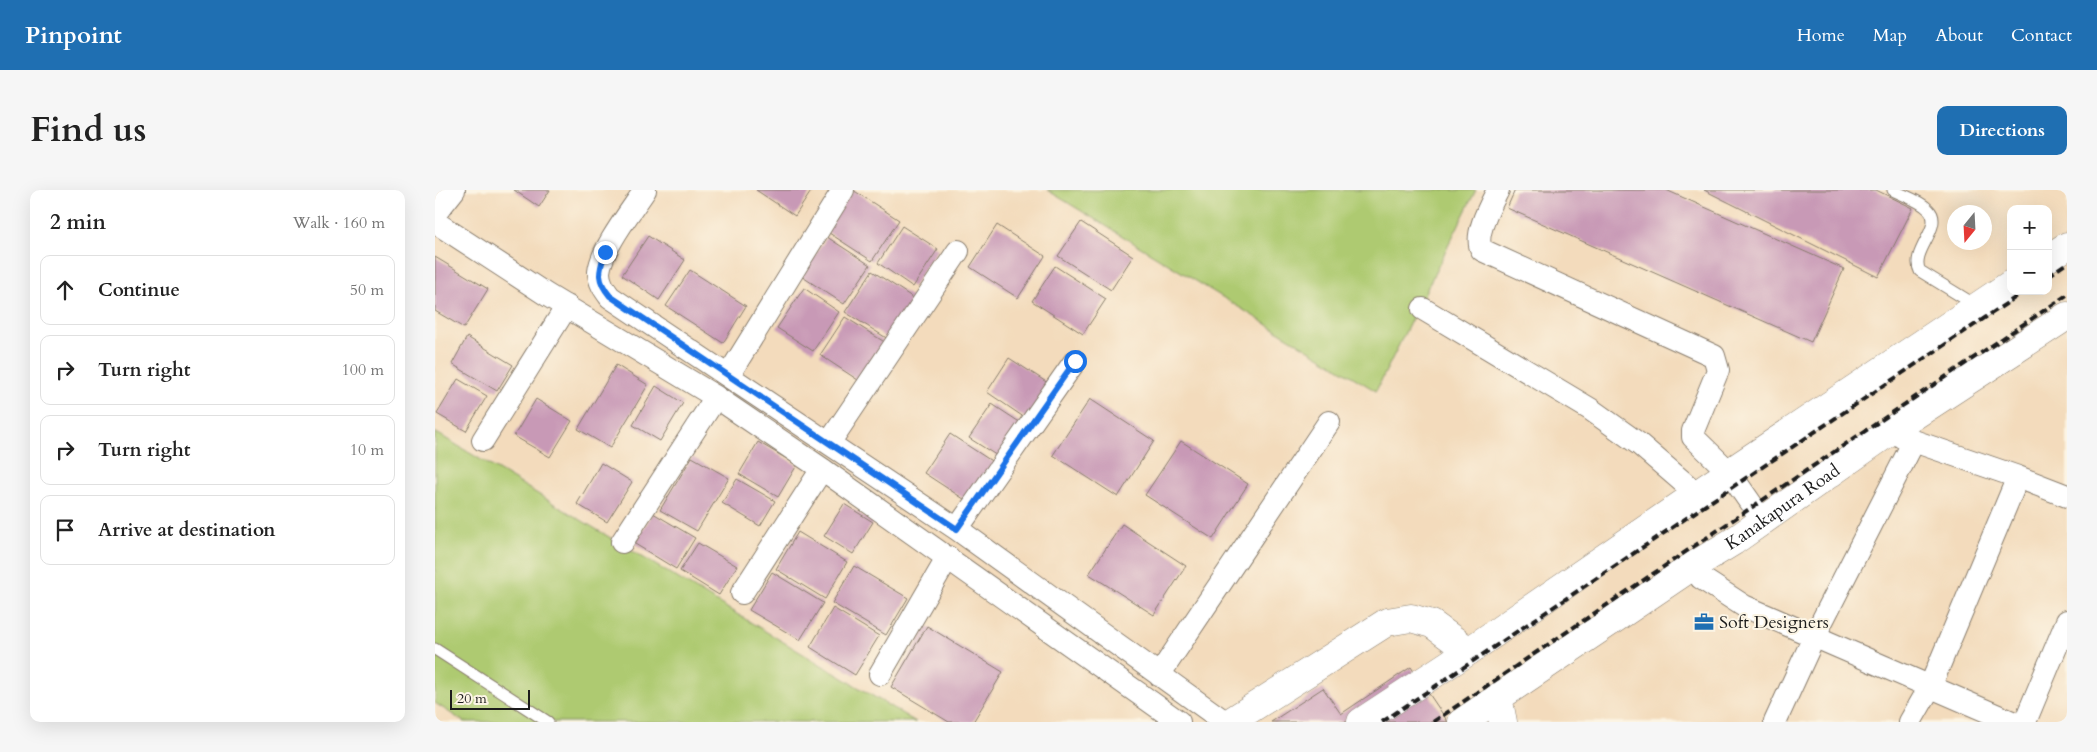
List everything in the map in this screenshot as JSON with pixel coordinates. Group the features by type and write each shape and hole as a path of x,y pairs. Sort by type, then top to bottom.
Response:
{"main road":[{"path":"2052,255 2067,246"},
{"path":"1361,722 1469,651 1729,472 2007,287"},
{"name":"Kanakapura Road","path":"1462,722 1501,710 1693,566 1763,521 1889,432 2067,316"},
{"path":"1230,722 1387,622 1411,618 1432,624 1469,651"}],"street":[{"path":"435,214 453,190"},
{"path":"645,190 605,252 599,272 601,286 610,296 957,529 1225,722"},
{"path":"728,376 843,190"},
{"path":"1497,190 1484,220 1479,238 1479,246 1482,250 1714,356 1718,370 1693,431 1693,437 1729,472 1763,521"},
{"path":"435,222 567,306 717,397 948,557 1179,722"},
{"path":"829,443 958,251"},
{"path":"483,440 567,306"},
{"path":"1423,309 1606,420 1639,444 1697,494"},
{"path":"957,529 1075,361"},
{"path":"622,542 717,397"},
{"path":"1159,675 1329,422"},
{"path":"1889,432 2067,496"},
{"path":"1775,722 1815,637 1914,441"},
{"path":"742,593 822,469"},
{"path":"1910,722 1930,687 2018,477"},
{"path":"880,674 948,557"},
{"path":"1693,566 1701,578 1744,606 2012,722"},
{"path":"2025,722 2067,621"}],"lane":[{"path":"1893,190 1926,207 1933,214 1934,221 1918,258 1917,266 1920,270 1977,306"},
{"path":"435,649 548,722"}],"green space":[{"path":"1047,190 1476,190 1376,391"},
{"path":"435,432 916,722 464,722 435,703"}],"building":[{"path":"514,190 550,190 539,207"},
{"path":"756,190 812,190 795,216"},
{"path":"853,190 899,220 872,261 826,231"},
{"path":"1515,190 1666,190 1844,269 1811,342 1507,208"},
{"path":"1704,190 1876,190 1913,208 1878,277"},
{"path":"1081,222 1133,256 1111,290 1058,256"},
{"path":"997,225 1045,256 1018,298 970,267"},
{"path":"902,226 938,249 913,287 878,263"},
{"path":"648,236 685,260 659,300 622,275"},
{"path":"827,237 870,265 844,304 801,276"},
{"path":"435,257 488,289 464,328 435,311"},
{"path":"1055,266 1106,299 1083,334 1032,301"},
{"path":"690,270 746,306 723,343 666,306"},
{"path":"872,271 915,299 888,339 845,312"},
{"path":"804,288 839,312 813,351 777,328"},
{"path":"845,317 886,343 861,382 820,355"},
{"path":"467,337 513,365 497,391 452,364"},
{"path":"1009,358 1051,385 1028,420 987,392"},
{"path":"616,365 648,385 610,448 578,429"},
{"path":"458,379 487,396 466,431 437,414"},
{"path":"656,386 683,403 660,441 633,425"},
{"path":"536,399 572,421 550,457 514,436"},
{"path":"1090,399 1154,441 1118,497 1053,455"},
{"path":"992,404 1024,425 1002,459 969,438"},
{"path":"950,434 996,464 970,503 924,473"},
{"path":"1181,441 1248,484 1213,539 1145,495"},
{"path":"758,442 797,465 778,497 739,474"},
{"path":"692,457 729,478 697,531 660,510"},
{"path":"601,463 632,482 607,522 577,504"},
{"path":"737,479 775,501 760,526 722,503"},
{"path":"844,504 873,522 853,554 824,536"},
{"path":"653,513 695,538 676,569 635,544"},
{"path":"1122,524 1186,566 1154,615 1089,574"},
{"path":"798,532 847,562 825,599 776,569"},
{"path":"698,543 737,566 719,595 680,571"},
{"path":"854,566 908,598 886,635 832,603"},
{"path":"772,572 823,603 800,640 749,610"},
{"path":"833,608 879,636 855,675 810,647"},
{"path":"927,626 1003,672 973,722 949,722 891,687"},
{"path":"1411,667 1448,722 1271,722 1323,688 1341,714"}],"railway":[{"path":"2052,273 2067,263"},
{"path":"1382,722 2019,295"},
{"path":"1433,722 2067,295"}],"place":[{"name":"Soft Designers","path":"1704,622"}],"route":[{"path":"605,252 599,272 601,286 610,296 957,529 1075,361"}]}
